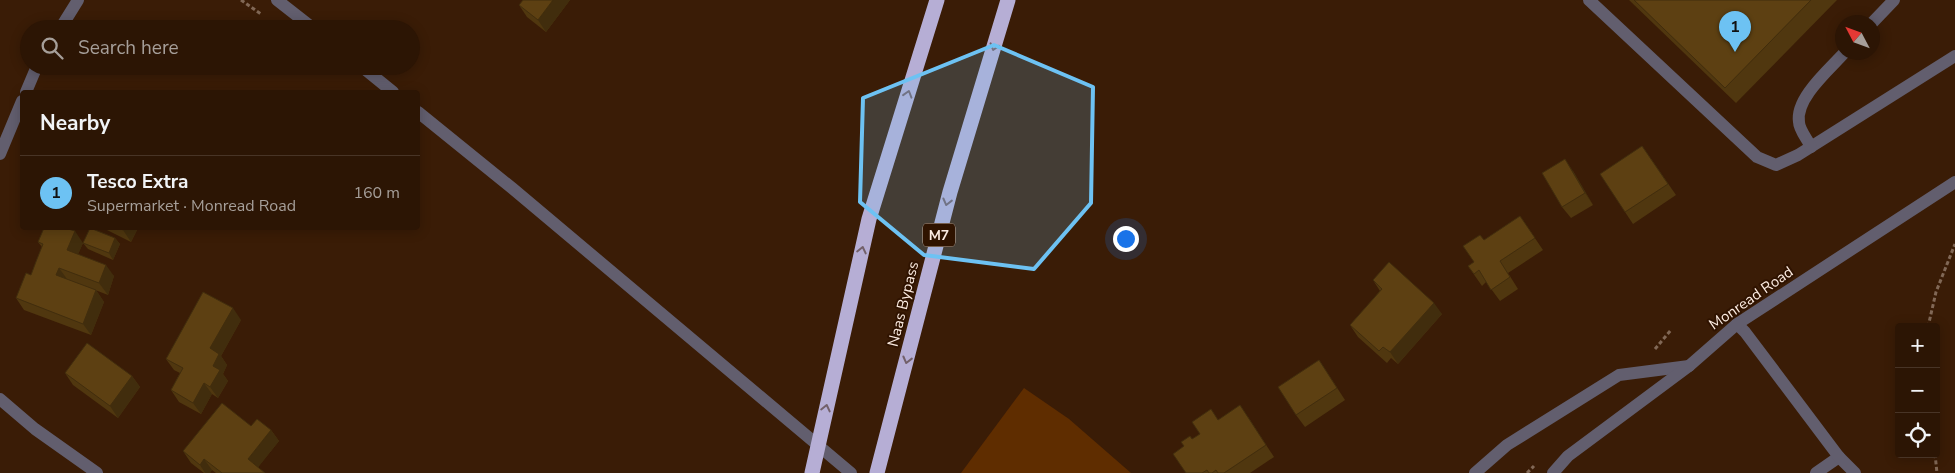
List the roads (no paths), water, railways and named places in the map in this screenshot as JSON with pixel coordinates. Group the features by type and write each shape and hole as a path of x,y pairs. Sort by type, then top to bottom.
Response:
{"highway":[{"path":"812,473 869,219 937,0"},
{"name":"Naas Bypass","path":"877,473 950,192 1008,0"}],"street":[{"path":"66,20 78,0"},
{"path":"277,0 303,20"},
{"path":"1589,0 1757,157 1776,165 1812,147 1955,56"},
{"path":"1880,15 1894,0"},
{"path":"1812,147 1798,123 1800,107 1813,87 1838,60"},
{"path":"27,90 34,75"},
{"path":"372,75 391,90"},
{"path":"0,154 20,106"},
{"path":"420,114 512,188 851,473"},
{"name":"Monread Road","path":"1553,473 1568,456 1690,366 1737,324 1955,182"},
{"path":"1737,324 1839,457 1855,473"},
{"path":"1475,473 1507,445 1618,375 1690,366"},
{"path":"0,399 36,429 97,473"},
{"path":"1816,473 1839,457"}],"place":[{"name":"Tesco Extra","path":"1735,52"}]}
